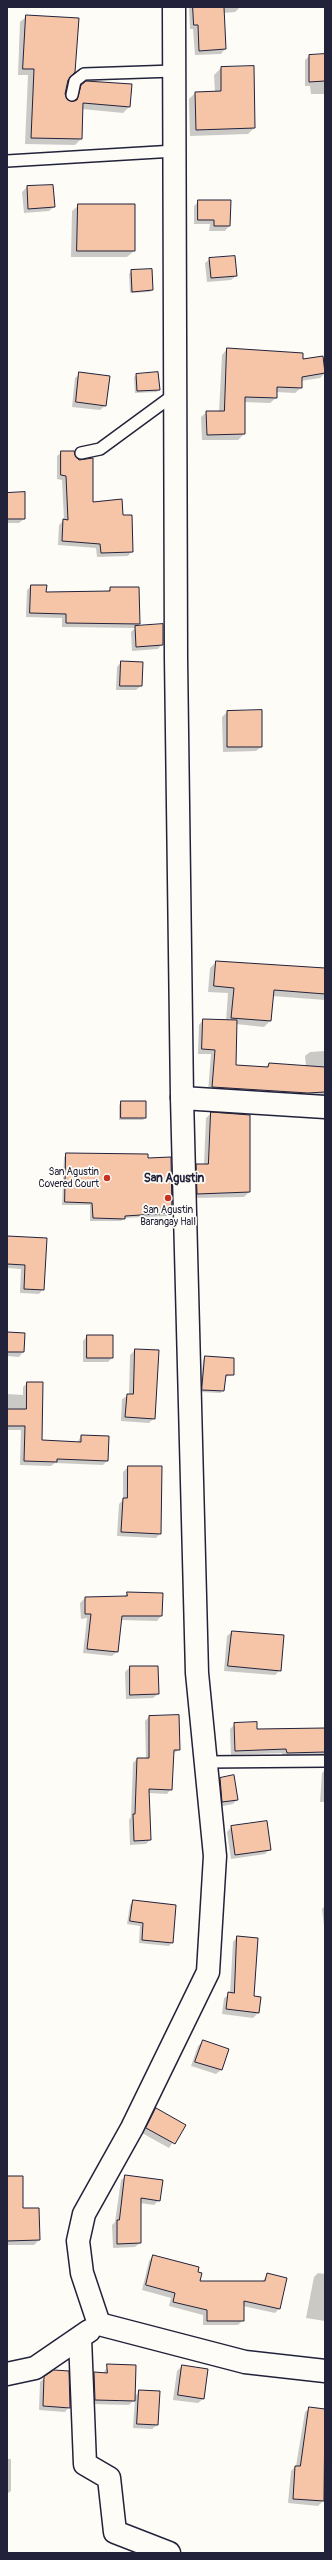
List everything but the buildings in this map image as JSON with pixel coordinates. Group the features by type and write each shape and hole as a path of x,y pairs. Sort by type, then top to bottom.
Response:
{"street":[{"path":"100,2324 82,2274 78,2241 84,2214 132,2128 208,1972 215,1856 197,1673 182,1098 176,658 174,7"},
{"path":"182,1098 325,1107"},
{"path":"7,2374 35,2368 100,2324 245,2362 325,2371"},
{"path":"80,2338 85,2464 109,2478 115,2532 169,2553"}],"lane":[{"path":"72,95 75,81 84,74 174,72"},
{"path":"7,161 175,151"},
{"path":"81,453 100,449 175,394"},
{"path":"206,1762 325,1761"}],"place":[{"name":"San Agustin Covered Court","path":"107,1178"},
{"name":"San Agustin Barangay Hall","path":"168,1198"}],"district":[{"name":"San Agustin","path":"174,1179"}]}
